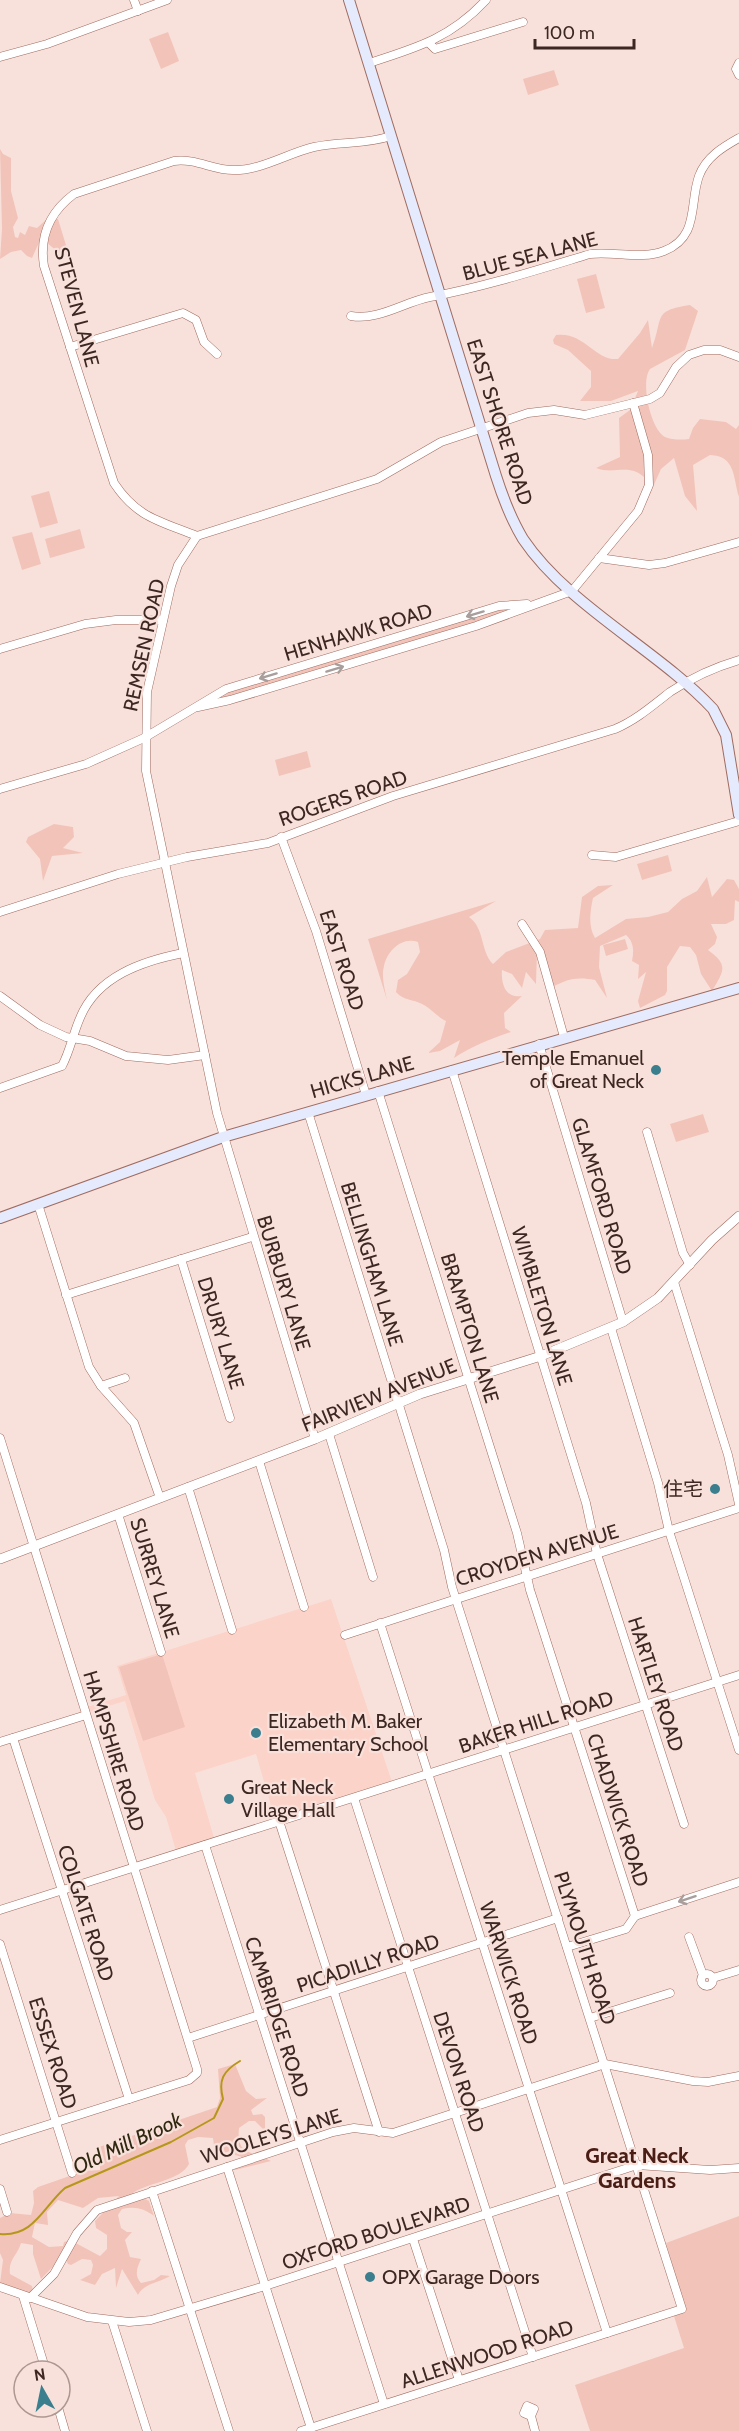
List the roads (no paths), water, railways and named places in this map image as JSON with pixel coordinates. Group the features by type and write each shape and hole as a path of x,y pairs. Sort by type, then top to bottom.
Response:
{"main road":[{"name":"EAST SHORE ROAD","path":"349,0 495,476 513,522 537,556 572,591 707,703 720,719 736,770 739,815"},
{"name":"HICKS LANE","path":"0,1218 223,1137 739,988"}],"street":[{"path":"134,0 138,11"},
{"path":"0,57 47,44 167,0"},
{"path":"369,63 429,44 465,21 486,0"},
{"path":"429,44 435,49 523,22"},
{"path":"739,63 736,69 739,75"},
{"name":"STEVEN LANE","path":"197,536 149,518 130,505 109,472 44,266 42,247 52,216 74,194 174,161 190,160 225,170 242,170 317,146 362,144 391,136"},
{"name":"BLUE SEA LANE","path":"351,316 366,318 590,254 610,251 648,254 664,251 679,241 691,223 696,187 705,165 716,153 739,138"},
{"path":"70,347 183,312 196,320 204,342 216,354"},
{"path":"197,536 378,479 435,444 528,412 554,410 585,415 633,403 660,393 676,368 689,355 704,350 720,350 739,357"},
{"path":"572,591 638,511 649,485 648,455 633,403"},
{"name":"REMSEN ROAD","path":"197,536 178,565 163,620 147,692 144,738 146,771 223,1137"},
{"path":"599,558 649,565 665,563 739,542"},
{"name":"HENHAWK ROAD","path":"198,707 231,700 502,618 532,603 572,591"},
{"name":"HENHAWK ROAD","path":"0,789 86,764 144,738 226,689 499,606 532,603"},
{"path":"0,649 85,624 116,620 163,620"},
{"path":"384,641 388,653"},
{"name":"ROGERS ROAD","path":"0,912 117,874 165,862 251,847 384,799 615,729 639,716 685,684 713,669 739,660"},
{"path":"592,855 616,857 739,821"},
{"name":"EAST ROAD","path":"281,837 322,949 366,1095"},
{"path":"522,924 540,952 564,1037"},
{"path":"0,1088 58,1070 64,1062 84,1009 115,977 144,962 183,953"},
{"path":"0,996 40,1025 136,1059 168,1060 205,1055"},
{"name":"GLAMFORD ROAD","path":"539,1044 623,1322"},
{"name":"WIMBLETON LANE","path":"452,1070 586,1503 597,1554"},
{"name":"BRAMPTON LANE","path":"378,1091 517,1533 526,1576"},
{"name":"BELLINGHAM LANE","path":"308,1112 444,1550 455,1598"},
{"path":"647,1132 683,1253 690,1265"},
{"name":"BURBURY LANE","path":"223,1137 315,1439"},
{"path":"38,1204 89,1367 101,1386 120,1404 134,1423 160,1498"},
{"name":"FAIRVIEW AVENUE","path":"0,1559 329,1434 398,1403 541,1356 623,1322 646,1308 674,1282 712,1240 739,1216"},
{"path":"66,1295 252,1237"},
{"name":"DRURY LANE","path":"181,1259 230,1418"},
{"path":"674,1282 728,1455 739,1504"},
{"path":"610,1328 658,1483 669,1531 739,1750"},
{"path":"101,1386 125,1378"},
{"path":"329,1434 373,1577"},
{"name":"HAMPSHIRE ROAD","path":"0,1438 3,1461 33,1545 197,2073 189,2080 129,2099"},
{"path":"259,1461 304,1607"},
{"path":"188,1487 232,1630"},
{"name":"CROYDEN AVENUE","path":"345,1635 739,1508"},
{"name":"SURREY LANE","path":"118,1514 161,1652"},
{"name":"HARTLEY ROAD","path":"597,1554 684,1824"},
{"name":"CHADWICK ROAD","path":"526,1576 635,1916"},
{"name":"PLYMOUTH ROAD","path":"455,1598 682,2309"},
{"name":"WARWICK ROAD","path":"380,1623 607,2333"},
{"name":"BAKER HILL ROAD","path":"0,1910 739,1675"},
{"path":"0,1742 86,1715"},
{"name":"COLGATE ROAD","path":"13,1738 129,2099"},
{"name":"DEVON ROAD","path":"354,1797 533,2357"},
{"path":"279,1821 379,2132"},
{"name":"CAMBRIDGE ROAD","path":"205,1845 384,2404"},
{"path":"567,1947 626,1929 635,1916 739,1882"},
{"name":"PICADILLY ROAD","path":"188,2038 558,1918"},
{"path":"689,1937 703,1975 701,1980 707,1986 712,1984 713,1978 739,1970"},
{"name":"ESSEX ROAD","path":"0,1944 72,2172"},
{"path":"590,2018 670,1993"},
{"name":"WOOLEYS LANE","path":"27,2297 54,2274 77,2233 92,2214 109,2205 349,2128 393,2133 605,2064 693,2081 708,2082 739,2076"},
{"path":"0,2140 129,2099"},
{"name":"OXFORD BOULEVARD","path":"27,2297 87,2317 112,2321 151,2320 190,2310 413,2239 637,2165 710,2170 739,2168"},
{"path":"226,2167 310,2428"},
{"path":"0,2189 8,2212"},
{"path":"152,2191 229,2431"},
{"path":"413,2239 459,2380"},
{"path":"0,2287 27,2297 43,2359"},
{"name":"ALLENWOOD ROAD","path":"302,2431 682,2309"},
{"path":"112,2321 147,2431"},
{"path":"531,2416 535,2431"}],"waterway":[{"name":"Old Mill Brook","path":"0,2234 12,2234 30,2226 65,2188 171,2142 214,2118 223,2099 221,2086 223,2077 229,2068 240,2061"}],"place":[{"name":"Temple Emanuel of Great Neck","path":"656,1070"},
{"name":"住宅","path":"715,1489"},
{"name":"Elizabeth M. Baker Elementary School","path":"256,1733"},
{"name":"Great Neck Village Hall","path":"229,1799"},
{"name":"OPX Garage Doors","path":"370,2277"}],"district":[{"name":"Great Neck Gardens","path":"637,2168"}]}
